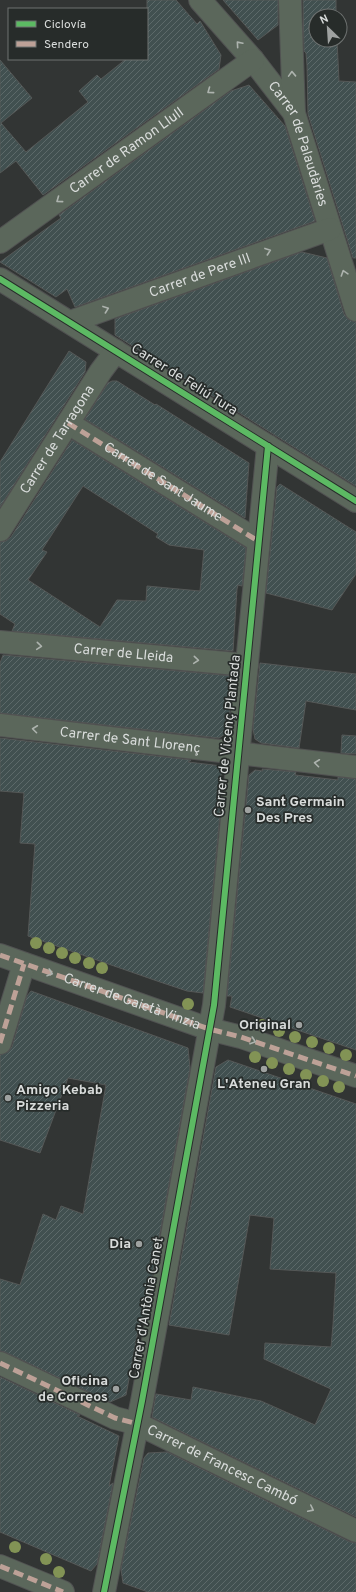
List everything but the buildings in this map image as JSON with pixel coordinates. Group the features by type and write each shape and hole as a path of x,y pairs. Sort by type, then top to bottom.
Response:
{"street":[{"name":"Carrer de Palaudàries","path":"200,0 253,60 294,113 356,310"},
{"path":"290,0 294,113"},
{"name":"Carrer de Ramon Llull","path":"0,242 253,60"},
{"name":"Carrer de Pere III","path":"70,322 330,229"},
{"name":"Carrer de Feliú Tura","path":"0,279 356,501"},
{"name":"Carrer de Tarragona","path":"0,530 101,371 116,352"},
{"name":"Carrer de Sant Jaume","path":"68,423 258,541"},
{"name":"Carrer de Vicenç Plantada","path":"209,1028 214,1005 268,446"},
{"name":"Carrer de Lleida","path":"0,642 247,665"},
{"name":"Carrer de Sant Llorenç","path":"0,724 356,767"},
{"name":"Carrer de Gaietà Vinzia","path":"0,955 209,1028 241,1037 356,1076"},
{"path":"0,1043 24,964"},
{"name":"Carrer d'Antònia Canet","path":"104,1592 138,1424 209,1028"},
{"name":"Carrer de Francesc Cambó","path":"0,1363 115,1418 138,1424 356,1531"},
{"path":"0,1566 63,1592"}],"marked path":[{"path":"68,423 258,541"},
{"path":"0,955 209,1029 241,1037 356,1076"},
{"path":"0,1043 24,964"},
{"path":"0,1363 115,1418 138,1424"},
{"path":"0,1566 63,1592"}],"cycle path":[{"path":"0,279 356,501"},
{"path":"104,1592 142,1401 214,1005 268,446"}],"place":[{"name":"Sant Germain Des Pres","path":"248,810"},
{"name":"Original","path":"299,1025"},
{"name":"L'Ateneu Gran","path":"264,1069"},
{"name":"Amigo Kebab Pizzeria","path":"8,1098"},
{"name":"Dia","path":"139,1244"},
{"name":"Oficina de Correos","path":"116,1389"}]}
